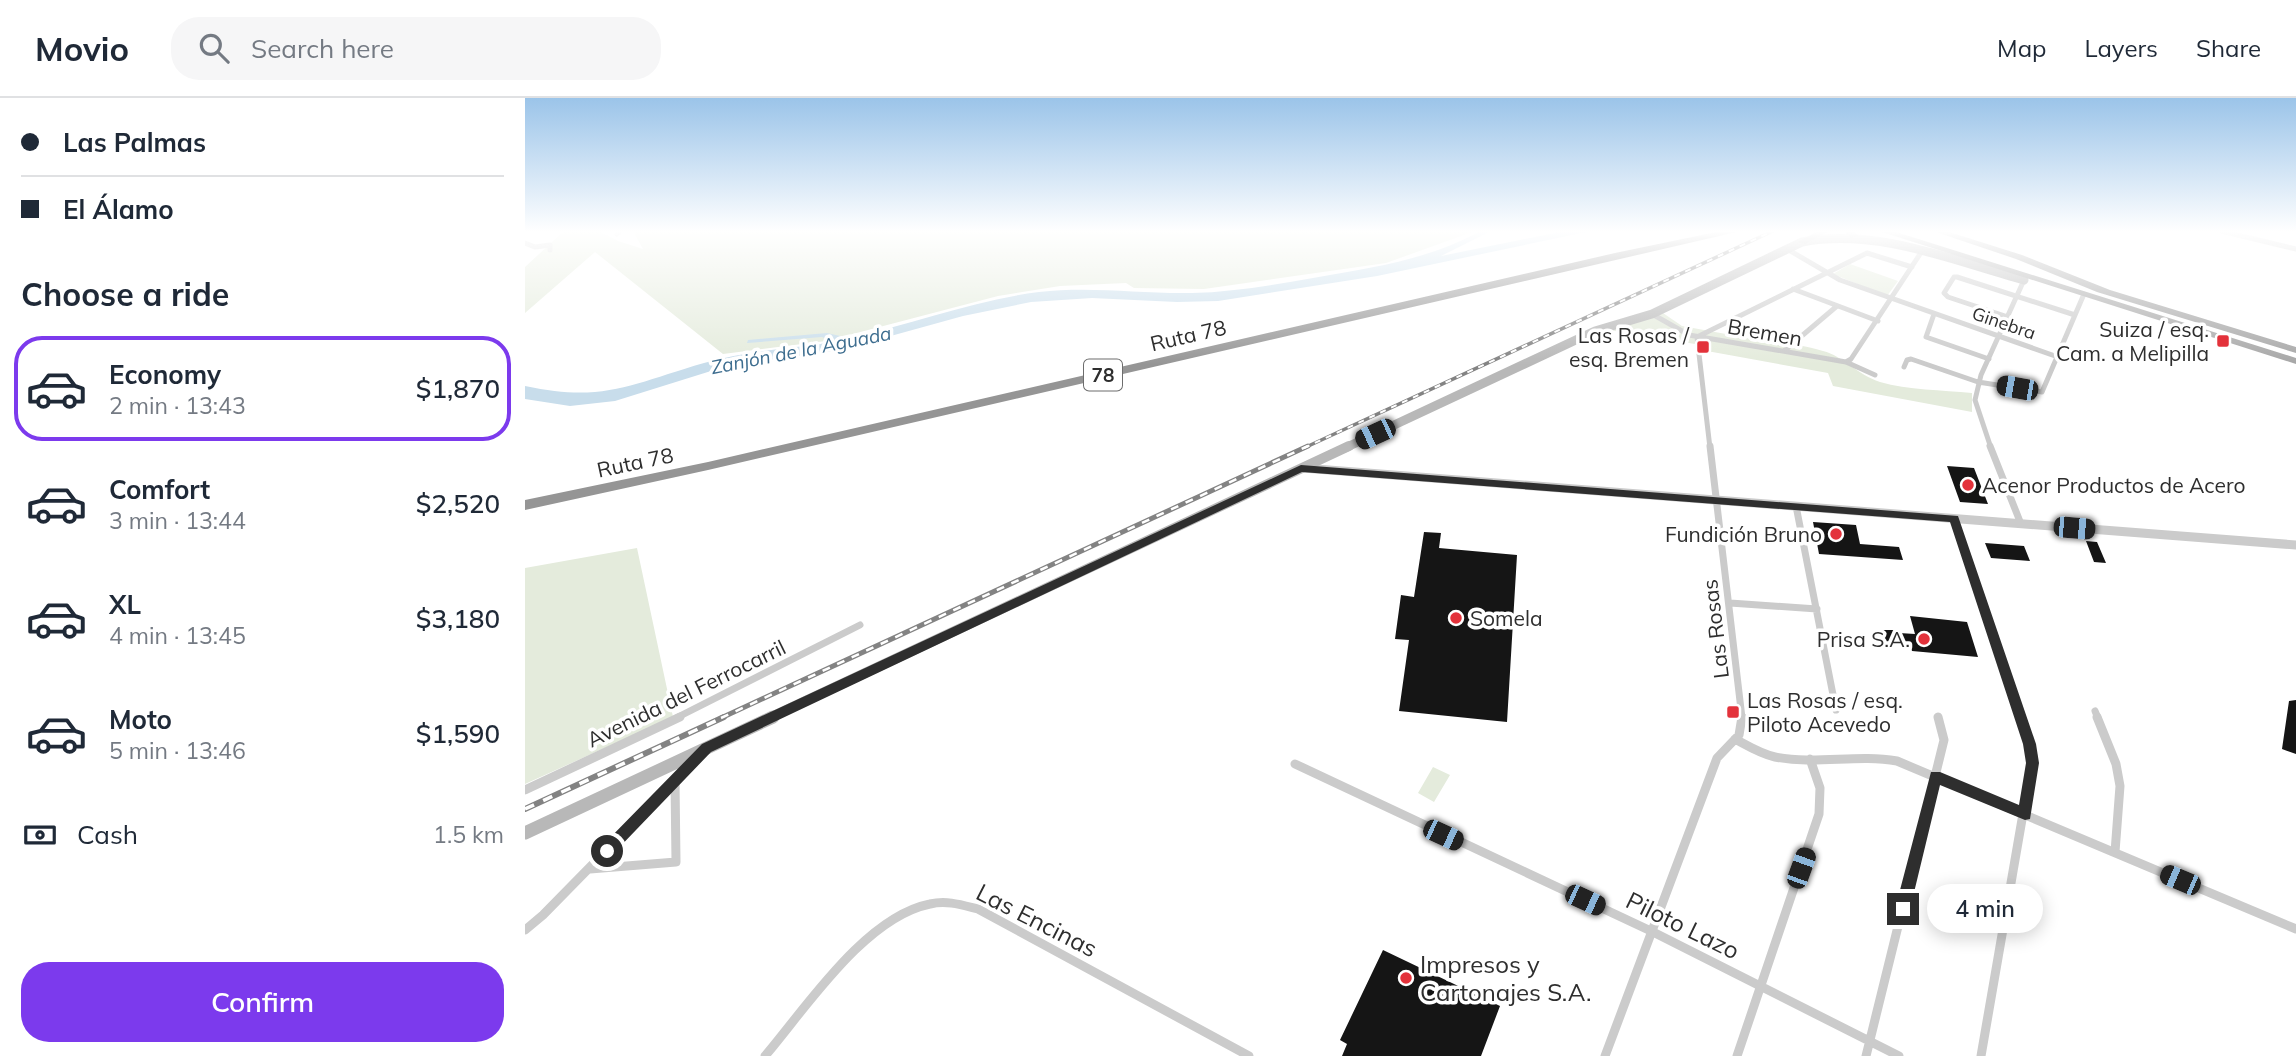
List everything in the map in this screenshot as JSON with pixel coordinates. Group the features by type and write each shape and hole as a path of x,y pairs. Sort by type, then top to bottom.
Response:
{"highway":[{"name":"Ruta 78","path":"525,495 759,445 1496,276"},
{"name":"Ruta 78","path":"525,505 708,466 1530,276"}],"main road":[{"path":"525,833 1601,328 1653,314 1732,276"},
{"path":"2010,276 2053,284"},
{"path":"2027,276 2296,361"},
{"path":"2053,276 2296,351"},
{"path":"2067,276 2107,292"}],"street":[{"path":"1697,337 1820,276"},
{"name":"Ginebra","path":"1833,276 1891,300 2058,357"},
{"path":"1846,362 1878,321 1906,276"},
{"path":"2008,317 1948,297 1944,293 1957,276 2075,315"},
{"path":"2021,524 1977,414 1975,400 1978,382 2025,280"},
{"path":"1793,289 1878,321"},
{"path":"1904,367 1909,359 1915,359 1978,382 2042,392 2084,294"},
{"path":"1784,351 1837,306"},
{"name":"Bremen","path":"1653,314 1683,333 1697,337 1846,362 1875,375"},
{"path":"1934,314 1926,337 1989,359"},
{"name":"Las Rosas","path":"1605,1056 1717,758 1742,732 1730,603 1697,337"},
{"path":"1301,468 2296,545"},
{"path":"1796,506 1836,710"},
{"path":"1954,519 2032,752 2025,814 1981,1056"},
{"path":"1730,603 1817,609"},
{"name":"Avenida del Ferrocarril","path":"525,790 707,704 860,625"},
{"path":"2095,711 2111,747 2120,786 2115,852"},
{"path":"1866,1056 1936,776 1944,737 1938,716"},
{"path":"1735,739 1772,756 1810,760 1885,759 1936,776 2296,929"},
{"path":"525,930 589,869 706,748"},
{"path":"1737,1056 1819,814 1820,788 1810,760"},
{"name":"Piloto Lazo","path":"1295,764 1653,932 1899,1056"},
{"path":"589,869 676,862 675,781"},
{"name":"Las Encinas","path":"765,1056 857,948 877,929 912,910 951,902 978,909 1249,1056"}],"green space":[{"path":"525,276 568,276 525,313"},
{"path":"625,276 1297,276 1204,289 1134,288 1126,283 1060,286 998,296 826,341 723,354"},
{"path":"1837,276 1883,276 1898,281 1887,296"},
{"path":"1663,313 1682,326 1748,338 1755,333 1773,340 1830,353 1865,375 1891,385 1972,393 1972,412 1833,386 1828,373 1696,349 1695,344 1609,330"},
{"path":"637,548 673,717 525,784 525,568"},
{"path":"1433,767 1450,775 1434,802 1418,793"}],"water":[{"name":"Zanjón de la Aguada","path":"1328,276 1378,276 1218,301 1092,298 1031,302 963,316 840,350 727,366 615,401 570,406 525,399 525,386 576,393 617,389 718,359 821,344 828,340 822,337 747,343 748,340 827,333 849,338 967,306 1039,292 1078,290 1192,293 1268,286"}],"building":[{"name":"Acenor Productos de Acero","path":"1947,466 1974,468 1988,504 1960,502"},
{"name":"Fundición Bruno","path":"1813,522 1856,525 1860,544 1899,547 1903,560 1819,554"},
{"name":"Somela","path":"1424,532 1441,533 1439,548 1517,555 1507,722 1399,711 1409,640 1395,639 1401,595 1414,597"},
{"path":"2086,541 2097,542 2106,563 2094,562"},
{"path":"1985,543 2024,546 2030,561 1991,558"},
{"name":"Prisa S.A.","path":"1910,616 1967,622 1978,657 1912,651 1911,647 1877,644 1874,630 1898,630 1899,633 1915,634"},
{"path":"2296,700 2296,754 2282,749 2289,701"},
{"name":"Impresos y Cartonajes S.A.","path":"1383,950 1500,1006 1481,1056 1342,1056 1347,1044 1340,1040"}],"railway":[{"path":"1304,448 1676,276"},
{"path":"721,718 1308,446"},
{"path":"525,809 724,717"}],"place":[{"name":"Suiza / esq. Cam. a Melipilla","path":"2223,341"},
{"name":"Las Rosas / esq. Bremen","path":"1703,347"},
{"name":"Acenor Productos de Acero","path":"1968,485"},
{"name":"Fundición Bruno","path":"1836,534"},
{"name":"Somela","path":"1456,618"},
{"name":"Prisa S.A.","path":"1924,639"},
{"name":"Las Rosas / esq. Piloto Acevedo","path":"1733,712"},
{"name":"Impresos y Cartonajes S.A.","path":"1406,978"}],"route":[{"path":"607,851 706,748 1301,468 1954,519 2033,756 2025,814 1936,776 1903,909"}]}
